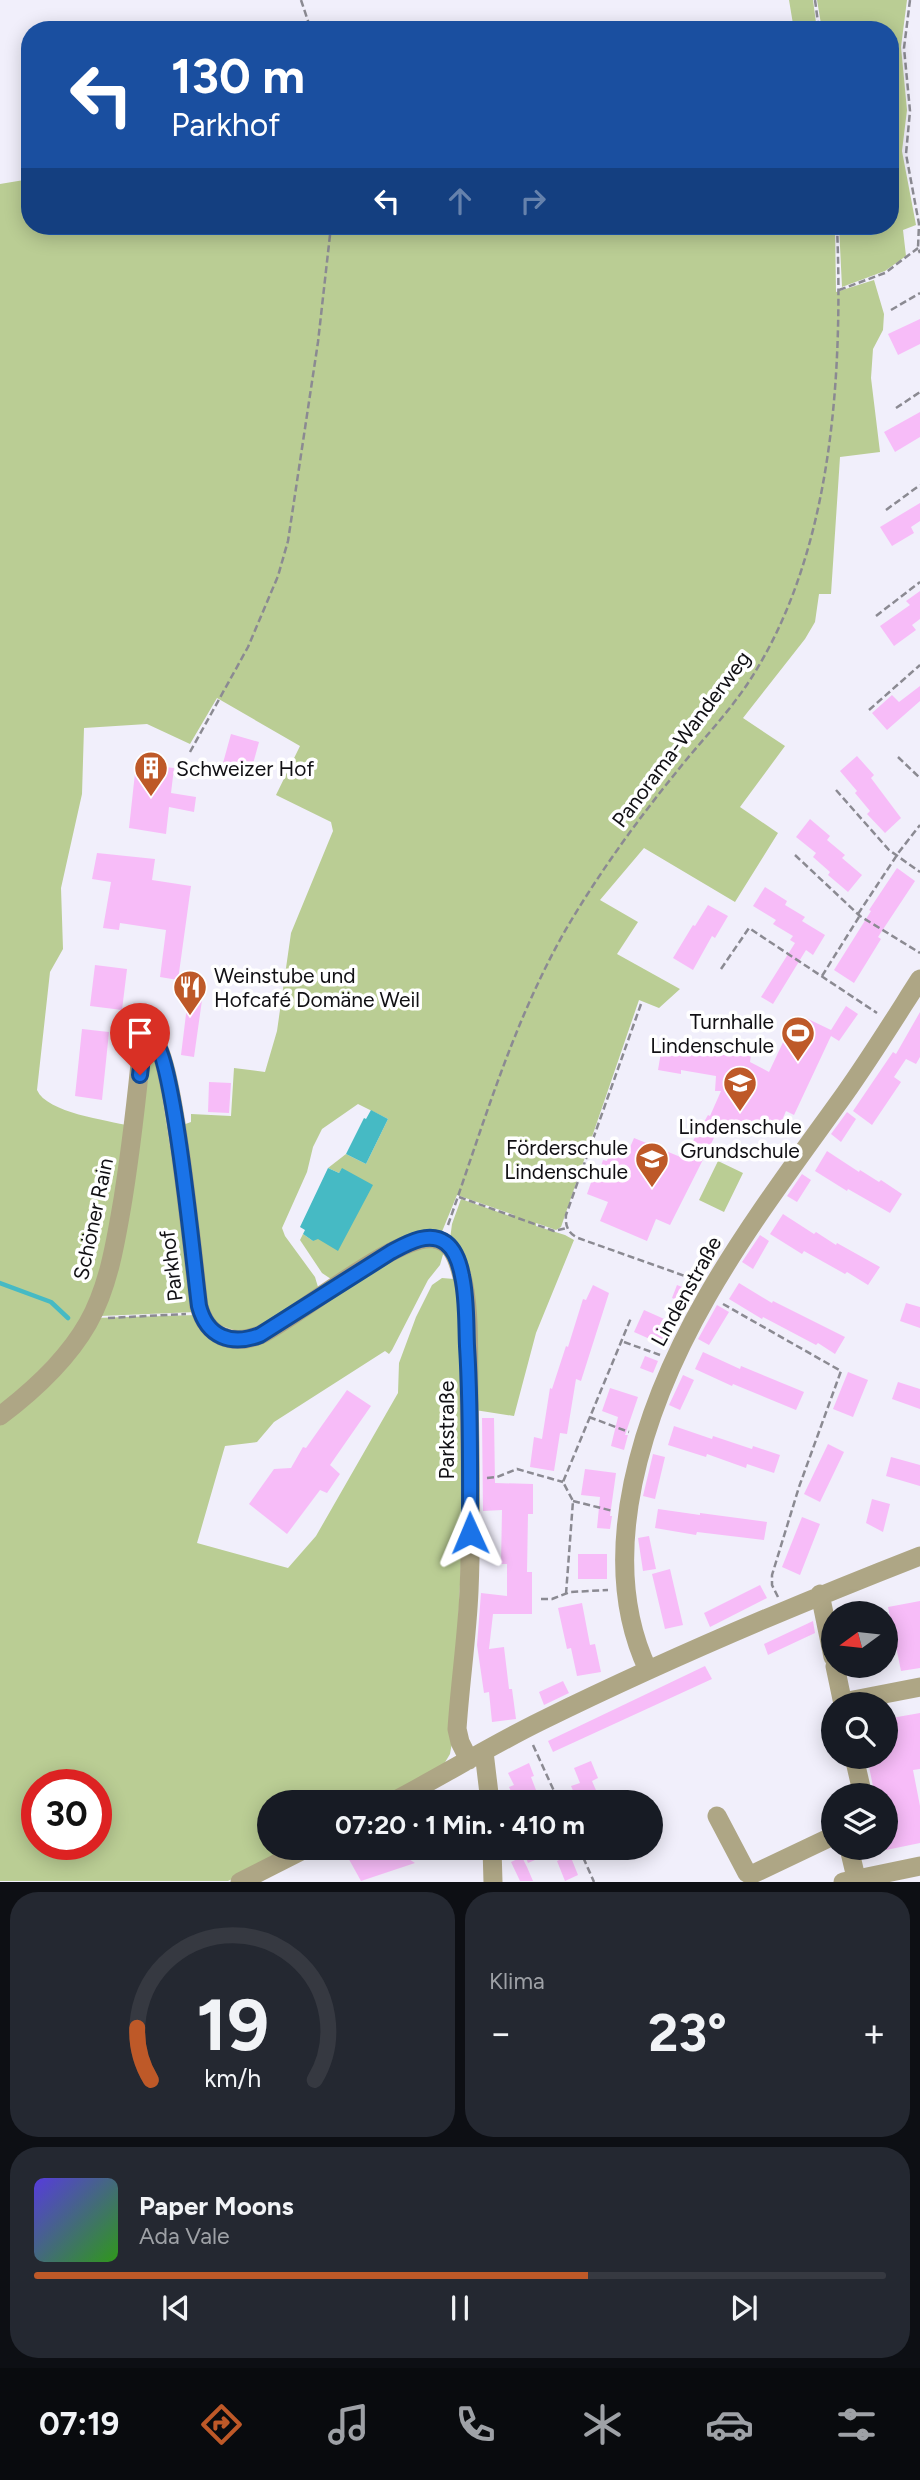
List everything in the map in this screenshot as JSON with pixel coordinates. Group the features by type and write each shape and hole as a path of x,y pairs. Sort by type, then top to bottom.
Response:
{"street":[{"name":"Lindenstraße","path":"648,1670 633,1634 626,1588 624,1555 627,1513 644,1437 673,1360 709,1291 765,1204 864,1067 920,979"},
{"name":"Parkhof","path":"148,1038 156,1040 161,1048 170,1089 201,1313 212,1332 224,1338 254,1338 279,1325 396,1249 424,1238 445,1242"},
{"name":"Schöner Rain","path":"0,1416 26,1396 65,1356 86,1326 99,1297 120,1217 136,1111 142,1044 148,1038"},
{"name":"Parkstraße","path":"445,1242 459,1265 464,1289 469,1372 470,1553 468,1611 457,1729 458,1738 476,1756 486,1790"},
{"path":"414,1790 526,1729 648,1670 820,1594 920,1556"},
{"path":"820,1594 821,1601"},
{"path":"896,1692 920,1687"},
{"path":"717,1816 747,1873 755,1873 821,1842"},
{"path":"240,1881 283,1860"},
{"path":"492,1860 493,1881"},
{"path":"850,1860 852,1881 920,1866"}],"path":[{"path":"301,0 308,21"},
{"path":"815,0 818,21"},
{"path":"910,0 904,48 910,107 906,154 919,224 920,253"},
{"path":"190,752 248,647 286,550 306,429 330,235"},
{"name":"Panorama-Wanderweg","path":"445,1242 505,1062 566,929 643,815 745,687 764,656 784,614 807,550 824,471 835,378 839,290 837,235"},
{"path":"839,290 885,273 918,248"},
{"path":"891,310 920,293"},
{"path":"897,408 920,392"},
{"path":"886,510 920,485"},
{"path":"876,616 920,582"},
{"path":"869,710 920,665"},
{"path":"898,757 920,778"},
{"path":"836,790 896,856 920,872"},
{"path":"822,976 896,856 920,825"},
{"path":"795,855 859,915 920,953"},
{"path":"722,969 749,929 893,1023"},
{"path":"641,1004 566,1215 567,1228 578,1238 696,1280 709,1291 841,1371 799,1487 772,1575 772,1585 783,1610"},
{"path":"459,1197 556,1231 567,1228"},
{"path":"105,1318 201,1313"},
{"path":"563,1482 631,1318"},
{"path":"623,1341 673,1360"},
{"path":"589,1417 644,1437"},
{"path":"497,1477 517,1469 563,1482 573,1501 566,1594"},
{"path":"573,1501 627,1513"},
{"path":"541,1599 626,1588"},
{"path":"526,1729 554,1790"},
{"path":"584,1860 594,1881"}],"green space":[{"path":"789,0 813,0 816,21 792,21"},
{"path":"817,0 907,0 901,47 907,110 902,151 916,225 903,230 906,256 885,271 842,287 839,235 899,235 899,21 820,21"},
{"path":"21,180 21,235 835,235 836,292 874,280 884,314 883,330 873,349 871,378 880,452 840,457 831,594 819,594 815,622 805,639 743,718 785,746 740,807 778,833 735,902 644,848 600,900 638,922 617,954 680,989 659,1008 639,1000 561,1227 556,1230 536,1223 536,1226 574,1240 536,1333 514,1416 475,1410 450,1239 461,1199 513,1217 514,1215 457,1195 441,1234 331,1279 322,1273 300,1240 303,1234 313,1241 342,1169 339,1173 328,1168 346,1154 366,1164 388,1119 358,1104 322,1129 313,1147 307,1172 282,1228 315,1277 318,1287 249,1335 210,1322 180,1126 191,1122 191,1114 231,1116 234,1068 265,1072 277,1031 291,933 333,831 331,822 276,795 300,746 217,698 190,744 147,724 84,728 82,794 61,888 63,949 50,972 37,1090 43,1098 65,1110 130,1126 147,1054 155,1051 196,1312 100,1316 83,1325 0,1411 0,184"},
{"path":"718,1161 743,1173 724,1212 699,1200"},
{"path":"423,1242 444,1251 440,1265 428,1280 389,1354 385,1351 274,1422 257,1442 225,1446 197,1543 288,1568 316,1536 398,1393 399,1363 416,1317 432,1285 442,1278 454,1279 459,1285 465,1475 450,1754 444,1764 400,1790 257,1790 257,1860 271,1860 228,1881 0,1881 0,1420 94,1318 197,1315 226,1344"}],"water":[{"path":"371,1110 388,1119 366,1164 346,1154 364,1118 366,1119"},
{"path":"328,1168 339,1173 342,1168 373,1185 338,1251 318,1239 313,1241 303,1234 305,1230 300,1227"}],"building":[{"path":"920,319 920,344 898,355 888,334"},
{"path":"920,412 920,437 895,452 884,432"},
{"path":"920,503 920,521 911,527 914,533 892,546 880,527"},
{"path":"920,591 920,619 912,625 916,630 894,646 880,626 910,605 906,601"},
{"path":"920,686 920,701 887,730 872,713 892,695 899,702"},
{"path":"231,734 259,742 251,771 223,763"},
{"path":"857,756 874,775 871,778 901,818 885,833 867,814 870,811 840,771"},
{"name":"Schweizer Hof","path":"136,764 174,768 171,793 196,797 194,812 169,807 166,834 129,828"},
{"path":"810,819 830,836 827,840 845,855 842,858 862,875 848,892 828,875 830,872 813,857 816,853 796,837"},
{"path":"97,853 155,859 152,880 191,886 178,980 160,977 166,930 120,923 119,930 103,928 111,882 92,879"},
{"path":"897,868 915,881 878,937 881,939 854,983 834,970"},
{"path":"765,887 787,901 785,905 805,917 802,921 825,935 813,955 806,950 773,1004 761,997 795,943 790,940 793,936 773,924 776,920 753,906"},
{"path":"708,905 728,916 715,938 712,936 693,970 673,958"},
{"path":"95,965 127,969 122,1010 90,1006"},
{"path":"188,998 202,1000 194,1057 181,1055"},
{"path":"846,1006 858,1014 839,1041 831,1036 794,1115 786,1111 778,1130 722,1122 670,1225 656,1219 647,1241 600,1221 608,1202 587,1194 593,1177 597,1178 603,1160 607,1161 613,1146 628,1152 634,1138 683,1158 708,1115 710,1116 721,1091 715,1091 716,1076 681,1070 681,1074 658,1070 663,1040 751,1055 750,1062 769,1072 794,1019 803,1024 806,1018 831,1030"},
{"path":"920,1012 920,1057 916,1064 906,1059 894,1077 901,1082 872,1125 853,1111 893,1052 896,1054"},
{"path":"82,1029 109,1032 102,1100 75,1096"},
{"path":"209,1082 231,1083 229,1113 208,1112"},
{"path":"847,1112 856,1119 841,1142 831,1134"},
{"path":"827,1151 859,1172 860,1170 879,1182 881,1180 902,1194 890,1213 815,1171"},
{"path":"802,1174 811,1180 797,1202 787,1196"},
{"path":"783,1214 814,1234 816,1232 880,1267 868,1285 804,1251 802,1254 770,1234"},
{"path":"760,1235 769,1241 753,1269 742,1262"},
{"path":"739,1283 772,1303 773,1301 845,1337 835,1354 818,1343 816,1345 763,1317 762,1319 729,1299"},
{"path":"593,1285 609,1293 581,1381 576,1379 567,1434 560,1433 554,1471 530,1467 534,1437 542,1439 550,1388 552,1389 566,1346 568,1347 583,1299 586,1300"},
{"path":"677,1285 690,1290 685,1303 672,1298"},
{"path":"906,1303 920,1307 920,1328 900,1321"},
{"path":"717,1305 729,1312 709,1345 698,1339"},
{"path":"644,1310 671,1322 661,1344 634,1332"},
{"path":"703,1352 740,1369 741,1366 804,1392 796,1410 695,1369"},
{"path":"645,1356 658,1361 653,1373 640,1368"},
{"path":"848,1372 868,1380 853,1417 833,1409"},
{"path":"683,1375 694,1380 680,1410 669,1405"},
{"path":"898,1382 920,1389 920,1409 892,1399"},
{"path":"610,1388 638,1397 625,1435 628,1435 624,1450 611,1446 618,1417 602,1411"},
{"path":"347,1390 371,1406 330,1465 340,1474 327,1493 320,1490 287,1534 249,1504 274,1469 291,1468 303,1447 306,1448"},
{"path":"482,1418 494,1418 495,1483 533,1484 533,1514 528,1514 527,1572 532,1572 532,1614 493,1614 489,1649 504,1647 516,1719 492,1722 489,1692 484,1693 477,1645 481,1593 507,1596 507,1564 501,1564 502,1510 483,1511"},
{"path":"674,1426 712,1439 713,1436 780,1455 774,1473 747,1464 746,1468 707,1454 706,1457 668,1445"},
{"path":"828,1444 844,1452 820,1502 804,1494"},
{"path":"653,1454 665,1457 655,1499 643,1496"},
{"path":"891,1457 920,1465 920,1486 886,1476"},
{"path":"585,1469 616,1473 610,1529 597,1528 600,1497 581,1495"},
{"path":"872,1499 890,1504 883,1532 866,1523"},
{"path":"658,1509 767,1522 764,1540 697,1532 696,1535 655,1528"},
{"path":"802,1517 820,1524 800,1575 782,1567"},
{"path":"649,1536 656,1569 643,1571 638,1538"},
{"path":"578,1554 607,1554 607,1579 578,1579"},
{"path":"670,1569 683,1625 665,1629 652,1574"},
{"path":"760,1585 767,1598 710,1627 704,1613"},
{"path":"920,1601 920,1668 901,1671 898,1656 898,1605"},
{"path":"582,1603 590,1645 595,1644 601,1672 577,1676 571,1648 567,1649 558,1608"},
{"path":"813,1621 815,1633 768,1655 764,1644"},
{"path":"705,1666 712,1679 553,1752 548,1741"},
{"path":"563,1681 569,1693 544,1705 539,1692"},
{"path":"920,1713 920,1769 913,1770 920,1806 920,1843 898,1848 898,1783 872,1783 869,1769 898,1769 898,1717"},
{"path":"591,1761 598,1778 592,1781 596,1790 573,1790 571,1786 580,1783 574,1768"},
{"path":"529,1763 536,1790 510,1790 509,1787 514,1785 508,1773"},
{"path":"349,1860 410,1860 415,1863 361,1881"},
{"path":"523,1860 533,1881 520,1881 511,1862"},
{"path":"572,1860 578,1875 565,1881 557,1861"}],"waterway":[{"path":"0,1283 51,1302 68,1318"}],"place":[{"name":"Schweizer Hof","path":"151,798"},
{"name":"Weinstube und Hofcafé Domäne Weil","path":"190,1017"},
{"name":"Turnhalle Lindenschule","path":"798,1063"},
{"name":"Lindenschule Grundschule","path":"740,1113"},
{"name":"Förderschule Lindenschule","path":"652,1189"}],"route":[{"path":"140,1075 144,1041 148,1038 156,1040 164,1058 172,1099 199,1306 204,1321 217,1335 231,1340 246,1340 260,1335 310,1306 391,1252 413,1241 424,1238 438,1239 447,1244 453,1252 463,1280 466,1304 470,1533"}]}
